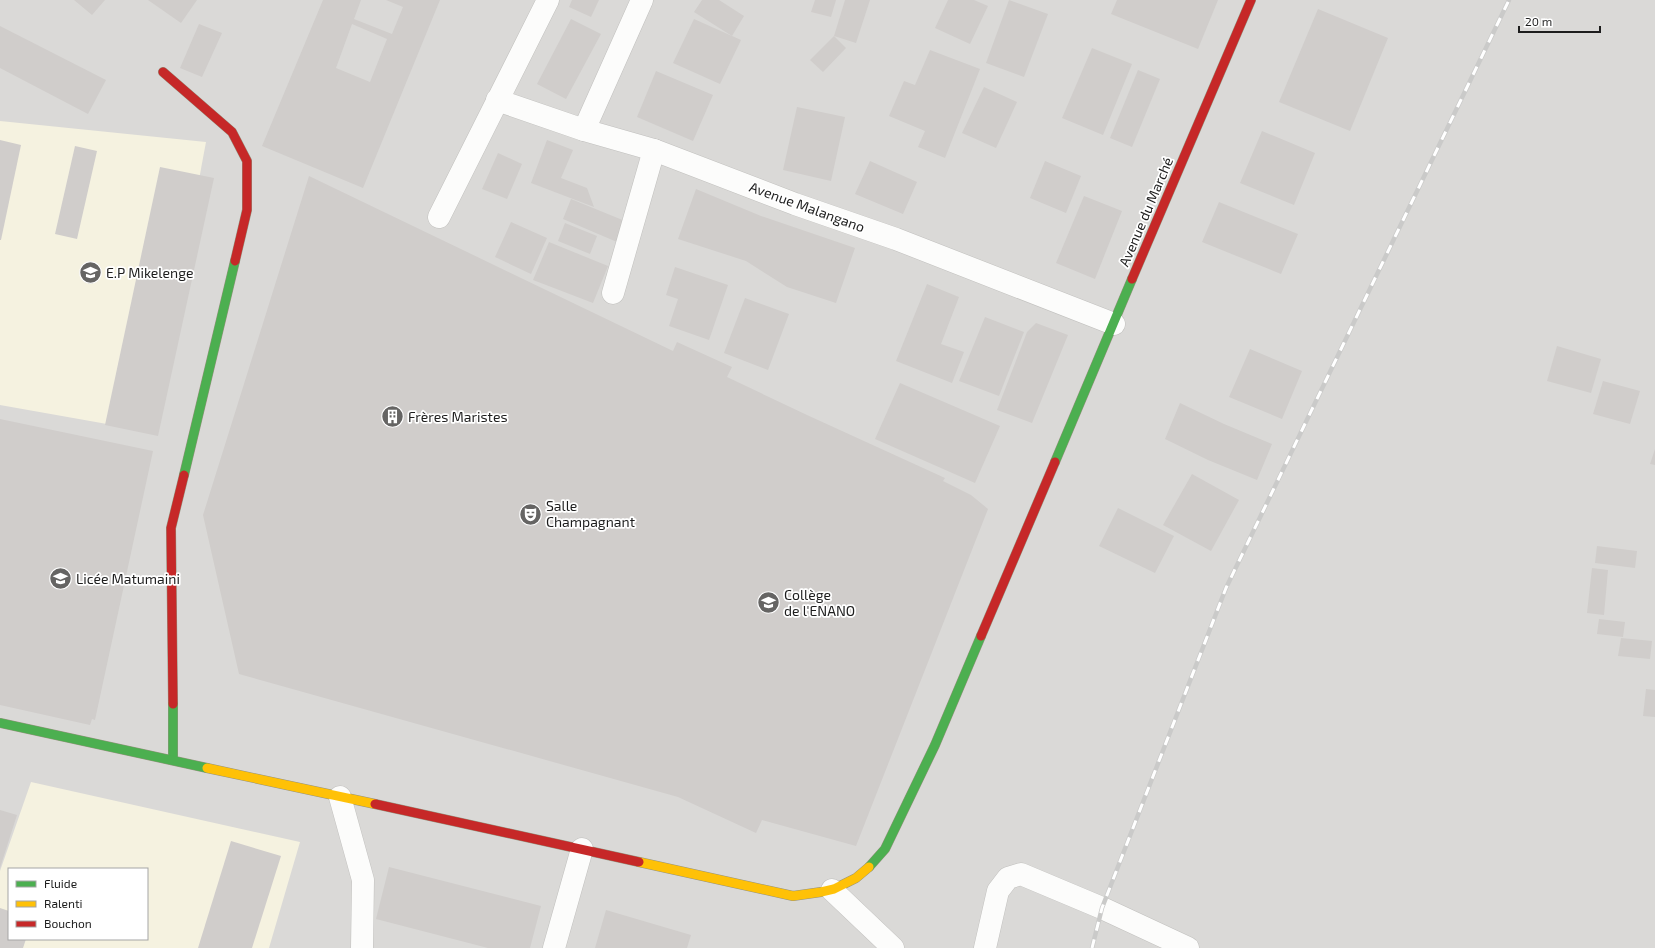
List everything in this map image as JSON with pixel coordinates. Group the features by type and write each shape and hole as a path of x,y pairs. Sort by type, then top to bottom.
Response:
{"street":[{"path":"439,217 548,0"},
{"path":"584,130 642,0"},
{"name":"Avenue du Marché","path":"0,723 793,896 811,895 832,890 851,882 875,862 885,849 935,745 1251,0"},
{"path":"163,72 232,132 247,161 247,210 171,528 173,760"},
{"name":"Avenue Malangano","path":"497,100 584,130 654,150 795,204 896,239 1114,324"},
{"path":"613,293 654,150"},
{"path":"340,797 363,880 362,948"},
{"path":"554,948 582,849"},
{"path":"985,948 998,891 1008,878 1021,874 1102,908 1188,948"},
{"path":"832,890 893,948"}],"shaded area":[{"path":"0,0 1655,0 1655,948 0,948"},
{"name":"E.P Mikelenge","path":"0,121 206,142 152,432 0,405"},
{"path":"31,782 300,842 269,948 0,948 0,871"}],"building":[{"path":"74,0 105,0 92,15"},
{"path":"148,0 197,0 181,23"},
{"path":"323,0 361,0 354,19 392,34 403,7 386,0 440,0 363,188 262,146","holes":["352,24 387,39 370,82 336,68"]},
{"path":"572,0 599,0 591,17 569,7"},
{"path":"702,0 719,0 744,16 732,36 694,12"},
{"path":"815,0 836,0 831,17 811,12"},
{"path":"845,0 870,0 856,43 834,36"},
{"path":"948,0 974,0 988,6 970,44 935,28"},
{"path":"1009,0 1048,14 1024,77 986,63"},
{"path":"1117,0 1218,0 1198,49 1111,14"},
{"path":"1318,9 1388,38 1350,131 1279,102"},
{"path":"571,19 601,34 566,99 537,84"},
{"path":"694,19 741,40 720,84 673,63"},
{"path":"199,24 222,33 202,77 180,68"},
{"path":"0,26 106,80 88,114 0,68"},
{"path":"834,36 846,48 823,72 810,60"},
{"path":"1092,48 1132,64 1103,135 1062,118"},
{"path":"930,50 980,69 945,158 918,147 925,131 889,116 904,81 915,85"},
{"path":"1138,70 1160,79 1132,147 1110,138"},
{"path":"656,71 713,95 693,141 637,117"},
{"path":"984,87 1017,102 996,148 962,133"},
{"path":"797,107 845,117 831,181 783,170"},
{"path":"1262,131 1315,153 1294,205 1240,183"},
{"path":"0,140 21,145 1,240 0,240"},
{"path":"547,140 573,150 561,178 587,188 594,207 531,183"},
{"path":"75,146 97,151 77,239 55,234"},
{"path":"498,153 522,164 507,199 482,189"},
{"path":"870,161 917,182 903,214 855,194"},
{"path":"1045,161 1081,176 1066,213 1030,198"},
{"path":"160,167 214,178 158,436 105,425"},
{"name":"Collège de l'ENANO","path":"309,176 673,351 677,342 732,367 727,377 945,478 943,481 971,495 988,509 856,846 762,820 756,833 678,797 239,674 203,515"},
{"path":"696,189 761,216 855,248 836,303 787,287 746,261 678,239"},
{"path":"1084,196 1122,211 1095,279 1056,263"},
{"path":"571,199 625,221 617,242 563,219"},
{"path":"1219,202 1298,234 1281,274 1202,242"},
{"path":"511,222 547,238 531,274 495,257"},
{"path":"565,223 597,236 590,254 558,241"},
{"path":"549,242 608,266 593,303 533,280"},
{"path":"675,267 728,285 709,340 669,326 678,299 666,295"},
{"path":"927,284 959,297 941,344 964,352 952,383 896,361"},
{"path":"745,298 789,314 768,370 724,353"},
{"path":"985,317 1024,332 999,396 959,381"},
{"path":"1036,323 1068,335 1032,423 997,410 1027,332"},
{"path":"1557,346 1601,359 1591,393 1547,381"},
{"path":"1250,349 1302,371 1282,419 1229,397"},
{"path":"1603,381 1640,391 1630,424 1593,414"},
{"path":"900,383 1000,426 975,483 875,439"},
{"path":"1180,403 1224,424 1272,444 1257,480 1208,460 1165,439"},
{"name":"Licée Matumaini","path":"0,419 153,451 95,720 92,719 90,725 0,705"},
{"path":"1655,449 1655,465 1650,464"},
{"path":"1192,474 1239,500 1211,551 1163,525"},
{"path":"1118,508 1174,536 1155,573 1099,546"},
{"path":"1597,546 1637,551 1635,568 1595,563"},
{"path":"1592,568 1608,570 1604,615 1587,613"},
{"path":"1599,619 1625,622 1623,637 1597,634"},
{"path":"1621,638 1652,641 1650,659 1618,656"},
{"path":"1646,689 1655,690 1655,717 1643,716"},
{"path":"0,810 17,815 0,868"},
{"path":"231,841 281,856 252,948 198,948"},
{"path":"389,867 541,906 530,948 488,948 376,919"},
{"path":"0,908 8,911 8,940 26,940 23,948 0,948"},
{"path":"606,910 691,935 687,948 595,948"}],"railway":[{"path":"1092,948 1102,908 1226,588 1509,0"}],"traffic: fast":[{"path":"184,475 235,261"},
{"path":"1055,462 1132,279"},
{"path":"869,867 885,849 935,745 981,636"},
{"path":"173,704 173,760"},
{"path":"0,723 207,768"}],"traffic: slow":[{"path":"207,768 375,804"},
{"path":"639,862 793,896 834,889 856,878 869,867"}],"traffic: jam":[{"path":"1132,279 1251,0"},
{"path":"163,72 232,132 247,161 247,210 235,261"},
{"path":"981,636 1055,462"},
{"path":"173,704 171,528 184,475"},
{"path":"375,804 639,862"}],"place":[{"name":"E.P Mikelenge","path":"91,273"},
{"name":"Frères Maristes","path":"393,417"},
{"name":"Salle Champagnant","path":"530,514"},
{"name":"Licée Matumaini","path":"60,579"},
{"name":"Collège de l'ENANO","path":"769,603"}]}
